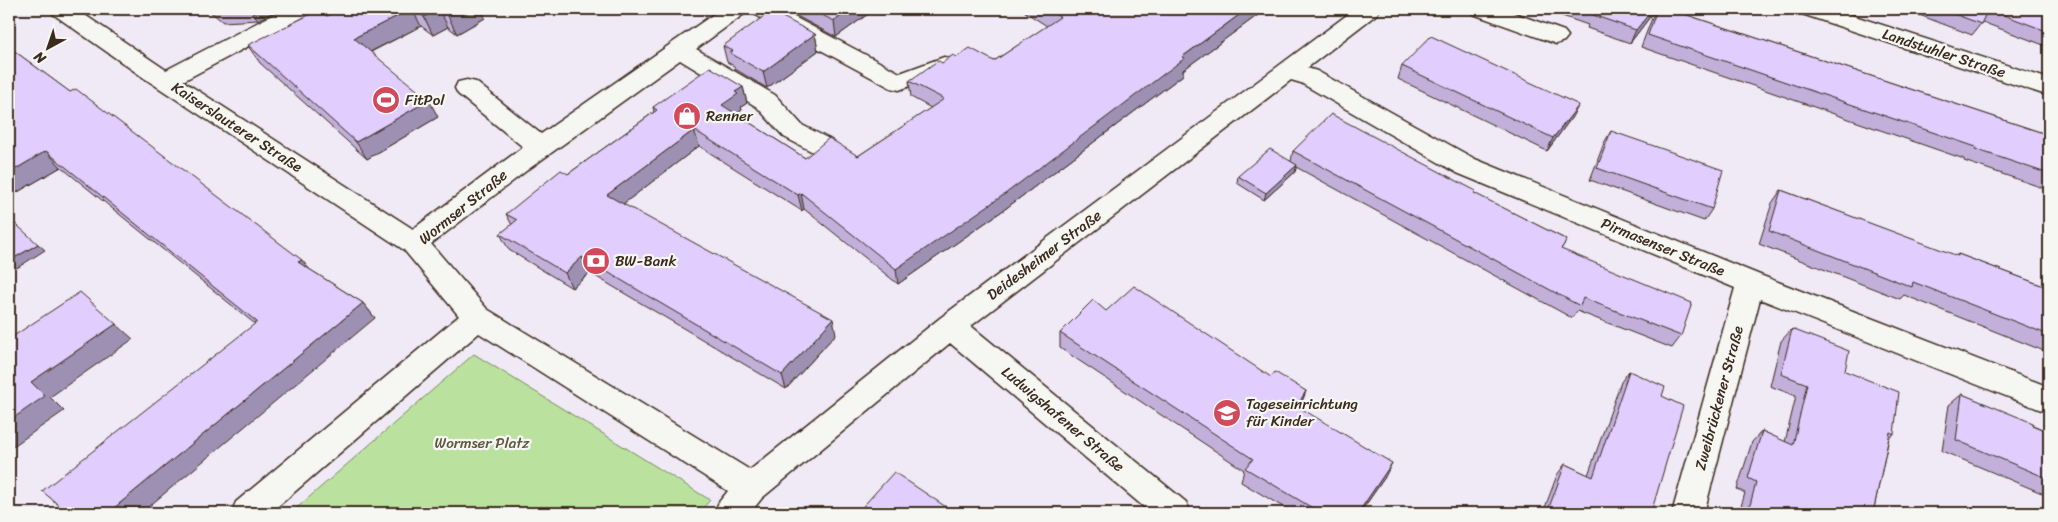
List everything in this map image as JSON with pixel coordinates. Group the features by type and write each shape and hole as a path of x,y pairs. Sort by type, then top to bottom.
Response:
{"street":[{"name":"Kaiserslauterer Straße","path":"61,9 414,243"},
{"path":"166,80 301,9"},
{"name":"Wormser Straße","path":"477,318 414,243 541,148 736,9"},
{"path":"762,9 898,82 944,64"},
{"name":"Deidesheimer Straße","path":"730,513 751,488 950,326 1369,9"},
{"path":"1481,9 1556,36"},
{"name":"Landstuhler Straße","path":"1810,9 2049,88"},
{"path":"679,49 766,101 793,131 822,146"},
{"name":"Pirmasenser Straße","path":"1287,70 1310,77 1466,166 1750,283 2049,400"},
{"path":"467,88 541,148"},
{"name":"Zweibrückener Straße","path":"1688,513 1750,283"},
{"path":"247,513 477,318 751,488"},
{"name":"Ludwigshafener Straße","path":"950,326 1175,513"}],"green space":[{"name":"Wormser Platz","path":"474,354 710,500 699,513 291,513"}],"building":[{"path":"342,9 411,9 354,38 429,100 356,142 248,45 319,10 327,16"},
{"path":"413,9 439,9 424,17"},
{"path":"439,9 462,9 448,16"},
{"path":"810,9 851,9 834,21"},
{"path":"1047,9 1247,9 1005,194 896,269 801,193 798,195 694,130 607,195 833,319 782,375 582,257 565,273 500,234 517,220 506,214 561,170 568,174 657,110 653,107 710,67 743,87 735,92 738,94 722,105 805,158 829,138 858,156 944,99 909,81 936,62 942,63 953,55 957,57 970,48 994,61 1060,17"},
{"path":"1585,9 1653,9 1636,30 1593,15 1595,12"},
{"path":"1657,9 1669,9 2049,135 2049,174 1975,149 1976,147 1648,35"},
{"path":"1941,9 1988,9 1981,24"},
{"path":"1988,9 2049,9 2049,32"},
{"path":"771,11 815,34 763,72 730,53 733,51 723,46"},
{"path":"1431,36 1579,105 1553,138 1402,66"},
{"path":"9,47 70,92 76,89 302,260 298,262 363,303 108,513 68,513 42,491 257,322 46,151 9,173"},
{"path":"1331,114 1476,191 1474,193 1567,240 1561,249 1692,303 1681,336 1583,298 1580,306 1293,151"},
{"path":"1611,131 1723,170 1712,209 1597,168"},
{"path":"1270,149 1297,165 1266,193 1238,176"},
{"path":"1781,190 2049,288 2049,335 1913,282 1912,287 1769,231"},
{"path":"9,218 38,244 9,261"},
{"name":"Tageseinrichtung für Kinder","path":"1134,286 1271,377 1275,372 1306,391 1297,406 1392,463 1358,513 1321,513 1245,468 1253,459 1060,333 1093,300 1106,311"},
{"path":"80,292 116,324 31,382 45,396 9,421 9,339"},
{"path":"1792,329 1849,351 1845,371 1899,392 1894,434 1890,432 1873,513 1748,513 1756,482 1748,478 1762,431 1793,445 1807,384 1781,374"},
{"path":"1629,371 1665,387 1662,396 1683,406 1651,513 1547,513 1565,464 1593,477"},
{"path":"1962,394 2033,423 2032,425 2049,432 2049,479 1956,440"},
{"path":"894,472 955,513 857,513"}],"place":[{"name":"FitPol","path":"386,100"},
{"name":"Renner","path":"687,116"},
{"name":"BW-Bank","path":"596,261"},
{"name":"Tageseinrichtung für Kinder","path":"1227,413"}]}
